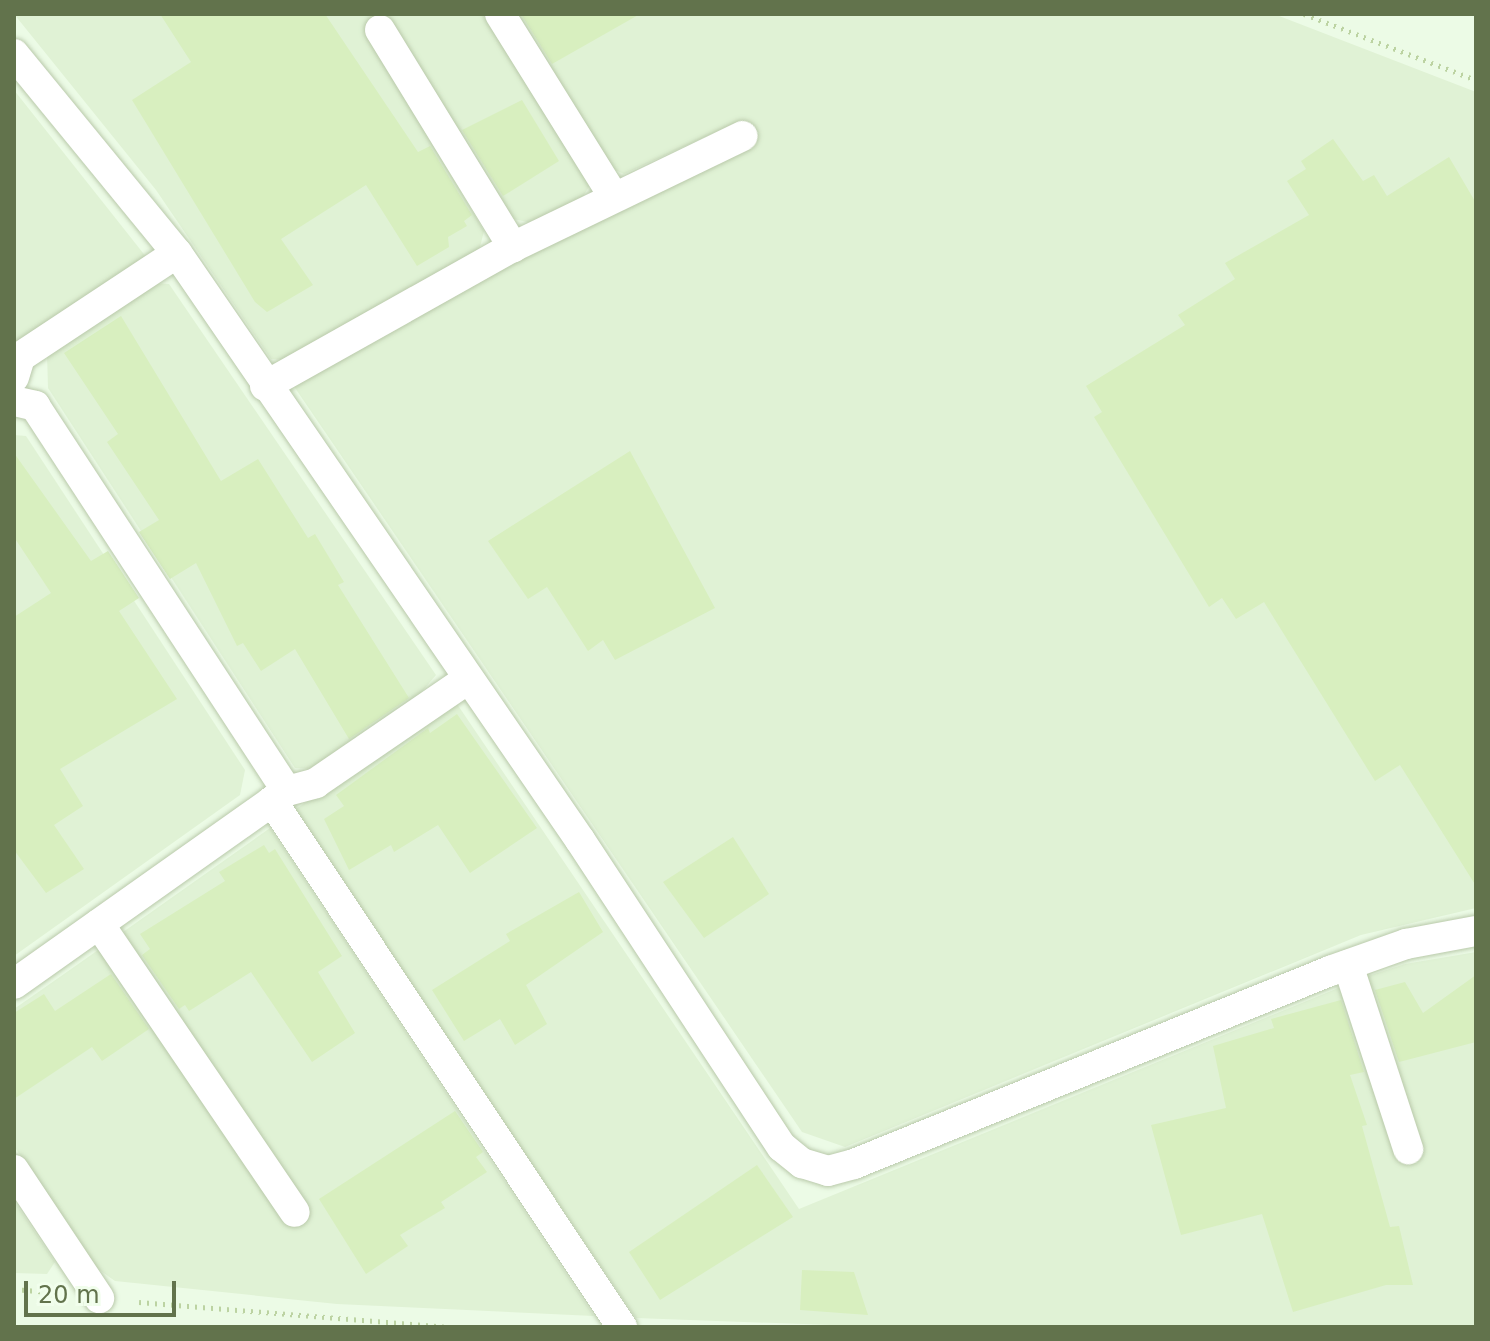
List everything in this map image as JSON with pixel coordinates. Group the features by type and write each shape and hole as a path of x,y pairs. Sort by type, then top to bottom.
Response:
{"lane":[{"path":"500,14 614,197"},
{"path":"380,30 513,247"},
{"path":"14,54 177,253 782,1147 802,1163 828,1171 854,1164 1348,965 1406,944 1476,931"},
{"path":"265,386 513,247 743,136"},
{"path":"14,377 20,357 177,253"},
{"path":"14,401 35,406 280,796 622,1327"},
{"path":"14,984 280,796 316,783 468,679"},
{"path":"99,924 295,1212"},
{"path":"1348,965 1408,1149"},
{"path":"14,1170 99,1298"}],"path":[{"path":"1304,14 1476,80"},
{"path":"14,1289 449,1327"}],"shaded area":[{"path":"14,14 482,14 590,185 582,198 533,223 513,219 392,21 368,36 484,231 478,255 289,360 271,359 156,190"},
{"path":"514,14 1274,14 1476,92 1476,908 1361,935 845,1147 802,1132 293,385 735,123 624,174 611,168"},
{"path":"14,90 147,258 14,348"},
{"path":"150,283 169,284 436,675 407,709 314,769 295,768 48,388 47,352"},
{"path":"14,435 26,436 245,770 240,795 14,956"},
{"path":"455,701 799,1209 1365,977 1405,964 1476,952 1476,1327 885,1327 636,1318 293,811"},
{"path":"270,828 594,1316 337,1304 115,1281 94,1266 14,1146 14,1009 101,948 305,1204 123,932"},
{"path":"14,1201 55,1262 47,1274 14,1273"}],"building":[{"path":"160,14 325,14 418,152 430,146 472,215 464,221 467,226 448,237 449,247 417,266 366,185 281,239 313,285 267,312 255,302 132,100 191,62"},
{"path":"521,14 640,14 552,64"},
{"path":"522,100 559,161 503,196 462,130"},
{"path":"1333,139 1363,181 1374,175 1387,196 1449,157 1476,203 1476,886 1400,765 1375,781 1264,602 1236,619 1222,598 1209,607 1094,417 1102,412 1086,386 1185,325 1178,315 1235,279 1225,263 1309,215 1287,181 1306,169 1301,161"},
{"path":"121,316 221,481 258,459 308,538 315,534 344,582 338,585 409,698 349,739 295,649 261,671 243,643 237,646 196,563 170,579 139,532 159,520 107,442 118,434 64,353"},
{"path":"630,451 715,608 615,660 603,640 588,651 547,587 528,599 488,541"},
{"path":"14,453 91,561 108,551 139,598 119,611 177,699 60,769 83,806 54,825 84,869 46,893 14,850 14,617 51,593 14,537"},
{"path":"457,714 537,828 470,873 438,825 394,852 391,845 349,870 324,819 344,806 336,795 428,728 430,733"},
{"path":"733,837 769,894 704,938 663,882"},
{"path":"264,845 269,853 275,849 342,956 318,972 355,1033 312,1062 251,972 189,1011 185,1005 179,1009 142,955 150,949 140,934 225,881 219,872"},
{"path":"579,892 603,932 526,985 547,1024 515,1045 500,1019 464,1041 432,990 510,941 506,934"},
{"path":"111,974 149,1029 102,1061 92,1047 14,1099 14,1013 44,994 55,1011"},
{"path":"1476,975 1476,1042 1399,1062 1375,990 1405,982 1423,1013"},
{"path":"1341,1000 1364,1072 1350,1075 1367,1125 1362,1126 1390,1227 1399,1226 1413,1285 1386,1285 1293,1312 1262,1214 1181,1235 1151,1125 1226,1108 1213,1046 1274,1028 1271,1019"},
{"path":"455,1111 483,1152 476,1157 487,1172 441,1202 445,1208 400,1235 408,1246 366,1274 319,1199"},
{"path":"757,1165 793,1217 660,1300 629,1252"},
{"path":"802,1270 854,1272 868,1315 800,1310"}]}
